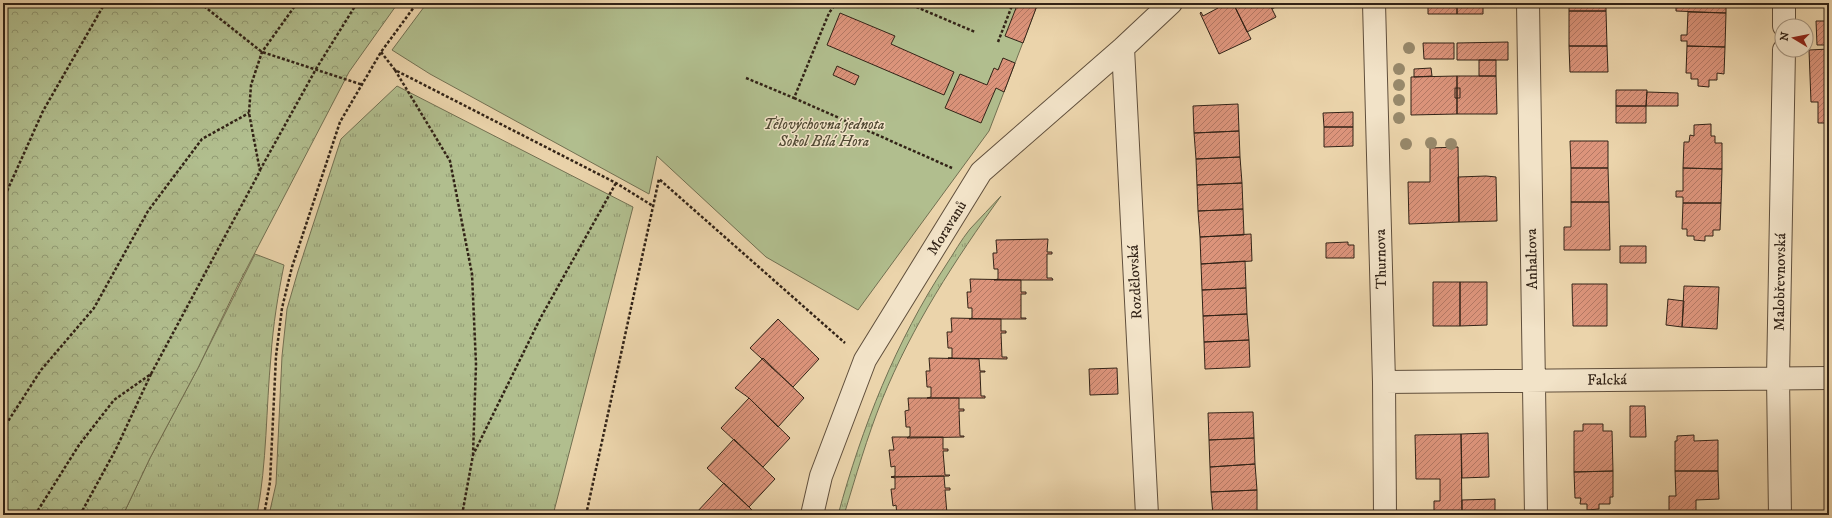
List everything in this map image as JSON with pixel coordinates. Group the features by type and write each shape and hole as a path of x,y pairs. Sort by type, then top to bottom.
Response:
{"street":[{"name":"Moravanů","path":"812,515 821,476 865,360 981,172 1123,48 1171,3"},
{"name":"Thurnova","path":"1374,3 1384,382 1385,515"},
{"name":"Anhaltova","path":"1528,3 1536,515"},
{"path":"1784,3 1784,18"},
{"name":"Rozdělovská","path":"1123,48 1147,515"},
{"name":"Malobřevnovská","path":"1780,515 1778,378 1784,58"},
{"name":"Falcká","path":"1384,382 1829,378"}],"path":[{"path":"3,200 43,111 105,3"},
{"path":"200,3 262,52 363,85"},
{"path":"260,171 249,113 251,85 262,52 297,3"},
{"path":"80,515 116,449 151,374 260,171 316,69 357,3"},
{"path":"264,515 270,482 276,356 282,308 292,267 340,122 381,52 417,3"},
{"path":"794,98 829,13 836,3"},
{"path":"907,3 974,32"},
{"path":"998,42 1013,3"},
{"path":"381,52 395,70 450,161 472,274 476,364 473,455 462,515"},
{"path":"395,70 616,183 653,206"},
{"path":"746,78 959,171"},
{"path":"3,429 41,370 94,308 148,211 202,139 249,113"},
{"path":"586,515 659,179 851,348"},
{"path":"473,455 541,317 616,183"},
{"path":"35,515 79,446 114,400 151,374"}],"green space":[{"path":"3,3 398,3 349,72 236,289 198,368 150,458 123,515 3,515"},
{"name":"Tělovýchovná jednota Sokol Bílá Hora","path":"427,3 1038,3 989,131 858,310 766,257 657,156 649,194 430,74 392,50"},
{"path":"397,86 633,207 553,515 269,515 276,484 282,356 287,309 298,271 341,139"},
{"path":"1001,196 951,269 907,346 882,400 844,515 838,515 847,482 870,417 896,354 911,324 928,294 970,229"},
{"path":"255,254 284,265 273,333 265,455 257,515 123,515 150,458 198,368"}],"building":[{"path":"1018,3 1038,3 1023,43 1005,36"},
{"path":"1233,3 1251,39 1219,54 1200,13 1201,12 1203,16 1218,8 1216,4"},
{"path":"1233,3 1269,3 1276,17 1247,32"},
{"path":"1269,3 1283,3 1272,9"},
{"path":"1428,3 1457,3 1457,14 1428,14"},
{"path":"1457,3 1483,3 1483,14 1457,14"},
{"path":"1569,3 1606,3 1606,11 1569,11"},
{"path":"1688,3 1726,3 1726,13 1676,11 1676,5 1688,5"},
{"path":"1569,11 1606,11 1607,46 1569,46"},
{"path":"1688,12 1726,13 1725,47 1687,46 1687,41 1681,41 1681,35 1687,35"},
{"path":"840,13 895,36 891,44 954,72 944,95 827,45"},
{"path":"1816,21 1829,21 1829,45 1817,45"},
{"path":"1508,42 1508,60 1457,60 1457,43"},
{"path":"1423,43 1454,43 1454,59 1424,59"},
{"path":"1569,46 1607,46 1608,72 1570,72"},
{"path":"1687,46 1725,47 1724,74 1717,73 1717,80 1709,80 1709,87 1698,86 1698,79 1691,79 1691,73 1686,73"},
{"path":"1829,49 1829,123 1818,123 1818,102 1811,102 1809,58 1814,58 1814,50"},
{"path":"1003,58 1015,63 1004,92 996,88 981,123 945,108 960,74 987,85 994,68 998,70"},
{"path":"1479,60 1496,60 1496,76 1479,76"},
{"path":"837,66 859,76 855,85 833,75"},
{"path":"1431,68 1432,76 1414,77 1414,69"},
{"path":"1457,76 1496,76 1497,114 1457,114"},
{"path":"1457,76 1457,114 1411,115 1411,77"},
{"path":"1455,88 1460,88 1460,98 1455,98"},
{"path":"1616,90 1647,90 1646,106 1616,106"},
{"path":"1647,92 1678,93 1678,106 1646,106"},
{"path":"1238,104 1239,131 1194,133 1193,106"},
{"path":"1616,106 1646,106 1646,123 1616,123"},
{"path":"1353,112 1353,127 1324,127 1323,113"},
{"path":"1711,124 1711,136 1715,136 1715,143 1722,143 1722,169 1683,168 1684,142 1689,142 1690,135 1694,136 1694,125"},
{"path":"1324,127 1353,127 1353,146 1324,147"},
{"path":"1239,131 1240,157 1196,159 1194,133"},
{"path":"1570,141 1608,141 1608,168 1571,168"},
{"path":"1828,145 1829,201 1827,201"},
{"path":"1458,147 1459,222 1409,224 1408,182 1430,182 1430,148"},
{"path":"1240,157 1242,183 1197,185 1196,159"},
{"path":"1571,168 1608,168 1609,202 1571,202"},
{"path":"1683,168 1722,169 1721,203 1683,203 1683,197 1676,197 1676,191 1683,191"},
{"path":"1458,177 1496,177 1497,221 1459,222"},
{"path":"1242,183 1243,209 1198,211 1197,185"},
{"path":"1571,202 1609,202 1610,250 1564,250 1564,227 1571,227"},
{"path":"1683,203 1721,203 1720,230 1713,230 1713,236 1705,236 1705,241 1694,240 1694,236 1687,236 1687,229 1682,229"},
{"path":"1243,209 1244,235 1200,237 1198,211"},
{"path":"1251,234 1252,261 1201,264 1200,237"},
{"path":"1048,239 1047,252 1052,252 1052,254 1047,254 1047,278 1052,278 1053,280 994,280 998,279 998,269 994,269 993,255 993,253 997,253 996,240"},
{"path":"1348,242 1348,245 1354,245 1354,258 1326,258 1326,243"},
{"path":"1620,246 1646,246 1646,263 1620,263"},
{"path":"1245,261 1246,288 1202,290 1201,264"},
{"path":"970,279 1021,280 1021,292 1026,292 1026,294 1021,294 1021,318 1026,319 969,319 972,318 972,308 968,308 967,292 971,292"},
{"path":"1433,282 1460,282 1460,326 1433,326"},
{"path":"1460,282 1487,282 1487,325 1460,326"},
{"path":"1572,284 1607,284 1607,326 1573,326"},
{"path":"1684,286 1719,287 1717,329 1682,327"},
{"path":"1246,288 1247,314 1203,316 1202,290"},
{"path":"1668,299 1684,301 1682,327 1666,325"},
{"path":"1247,314 1249,340 1204,342 1203,316"},
{"path":"951,318 1001,319 1001,331 1006,331 1006,333 1001,333 1002,357 1007,357 1007,359 948,358 952,358 952,348 948,348 947,332 952,332"},
{"path":"778,319 819,359 793,387 750,348"},
{"path":"1249,340 1250,367 1205,369 1204,342"},
{"path":"763,358 804,398 778,427 749,398 735,388"},
{"path":"929,358 979,359 980,371 985,371 980,372 981,396 985,396 985,398 927,398 931,397 931,387 927,387 926,371 930,371"},
{"path":"1117,368 1118,394 1090,395 1089,369"},
{"path":"749,398 790,438 763,467 721,428"},
{"path":"908,398 959,398 959,409 964,409 964,411 959,411 960,436 964,437 907,438 910,436 910,427 906,427 905,411 909,410"},
{"path":"1630,406 1645,406 1646,437 1630,437"},
{"path":"1253,412 1254,438 1209,440 1208,413"},
{"path":"1583,424 1603,424 1603,431 1612,431 1613,471 1574,472 1574,431 1583,431"},
{"path":"1488,433 1489,477 1462,478 1461,434"},
{"path":"1461,434 1462,515 1434,515 1434,501 1440,501 1440,479 1416,479 1415,435"},
{"path":"1694,435 1694,441 1718,440 1718,471 1675,471 1675,441 1677,441 1677,436"},
{"path":"892,437 943,437 943,449 948,449 948,451 943,451 945,475 950,475 891,477 895,476 895,466 891,467 889,450 894,450"},
{"path":"1254,438 1255,464 1210,467 1209,440"},
{"path":"734,439 775,479 749,507 707,468"},
{"path":"1255,464 1257,490 1211,492 1210,467"},
{"path":"1613,471 1613,497 1610,497 1610,504 1599,504 1599,509 1587,510 1587,504 1580,504 1581,498 1575,498 1574,472"},
{"path":"1675,471 1718,471 1719,499 1696,500 1696,511 1669,511 1669,496 1676,496"},
{"path":"944,476 945,488 950,488 950,490 945,490 947,514 951,515 897,515 896,505 893,506 891,489 895,489 895,478 891,477"},
{"path":"724,483 757,515 699,515 696,513"},
{"path":"1257,490 1257,515 1213,515 1211,492"},
{"path":"1495,499 1495,515 1462,515 1462,500"}]}
